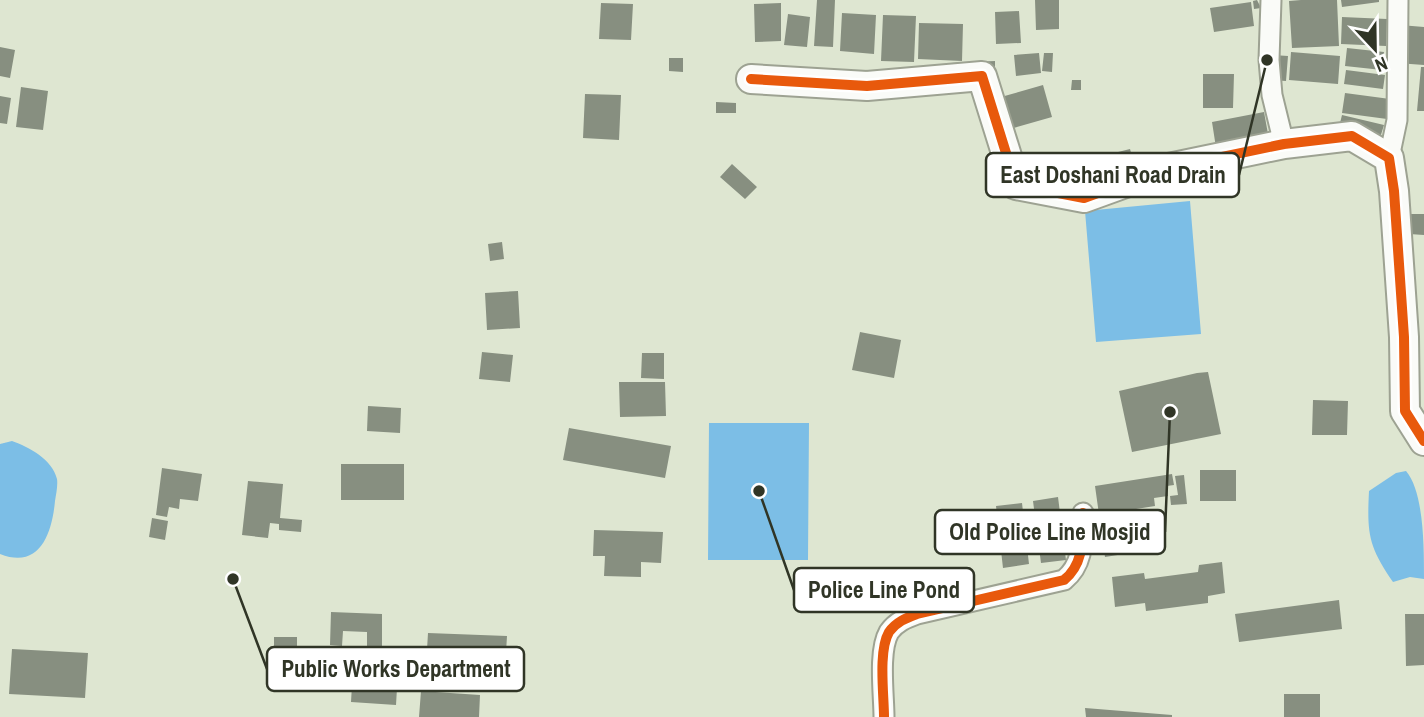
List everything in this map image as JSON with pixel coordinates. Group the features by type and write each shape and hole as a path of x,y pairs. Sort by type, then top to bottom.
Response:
{"street":[{"path":"1271,0 1269,60 1272,95 1284,144"},
{"path":"1398,0 1397,120 1390,158 1404,337 1405,411 1424,441"},
{"path":"751,79 867,86 982,76 1016,185 1084,198 1164,169 1284,144 1352,136 1390,158"},
{"path":"884,717 883,654 888,634 899,621 917,614 1064,580 1075,571 1081,558 1083,513"}],"water":[{"path":"1190,201 1201,334 1096,342 1085,211"},
{"path":"709,423 809,423 808,560 708,560"},
{"path":"12,441 32,450 45,460 57,479 47,536 34,553 14,558 0,554 0,444"},
{"path":"1406,471 1412,480 1420,506 1424,579 1410,577 1393,582 1378,558 1371,539 1368,518 1369,491 1396,473"}],"building":[{"path":"817,0 835,0 833,47 814,46"},
{"path":"1035,0 1059,0 1059,29 1036,30"},
{"path":"1257,0 1261,8 1254,9 1253,1"},
{"path":"1337,0 1339,46 1292,48 1289,1"},
{"path":"1341,0 1379,0 1379,2 1342,7"},
{"path":"1251,2 1254,26 1214,32 1210,8"},
{"path":"601,3 633,4 631,40 599,39"},
{"path":"781,3 781,41 755,42 754,4"},
{"path":"1019,11 1021,43 996,44 995,12"},
{"path":"842,13 876,15 874,54 840,51"},
{"path":"788,14 810,17 807,47 784,45"},
{"path":"883,15 916,16 914,62 881,61"},
{"path":"1342,17 1387,19 1386,46 1341,44"},
{"path":"919,23 963,24 962,61 918,59"},
{"path":"1400,25 1424,27 1424,65 1397,63"},
{"path":"0,47 15,50 10,78 0,76"},
{"path":"1347,48 1384,52 1382,70 1345,66"},
{"path":"1291,52 1340,56 1338,84 1289,80"},
{"path":"1039,53 1041,73 1016,76 1014,55"},
{"path":"1044,53 1053,53 1052,72 1042,71"},
{"path":"1273,55 1288,56 1286,81 1271,80"},
{"path":"669,58 683,58 683,72 669,71"},
{"path":"995,61 995,73 951,75 951,63"},
{"path":"1421,67 1424,67 1424,111 1417,111"},
{"path":"1346,70 1385,75 1383,89 1344,84"},
{"path":"1203,74 1234,74 1233,108 1203,108"},
{"path":"1072,80 1081,80 1081,90 1071,90"},
{"path":"1043,85 1052,117 1010,129 1001,97"},
{"path":"21,87 48,91 43,130 16,127"},
{"path":"1345,93 1390,99 1387,119 1342,113"},
{"path":"585,94 621,95 619,140 583,138"},
{"path":"0,96 11,98 7,124 0,123"},
{"path":"716,102 736,103 736,113 716,113"},
{"path":"1264,112 1270,145 1217,154 1212,122"},
{"path":"1342,115 1384,125 1380,138 1339,127"},
{"path":"1130,149 1136,170 1116,175 1110,154"},
{"path":"732,164 757,187 745,199 720,177"},
{"path":"1410,214 1424,214 1424,235 1409,234"},
{"path":"502,242 504,259 490,261 488,244"},
{"path":"518,291 520,328 487,330 485,293"},
{"path":"860,332 901,340 894,378 852,370"},
{"path":"482,352 513,355 510,382 479,379"},
{"path":"642,353 664,353 664,379 641,378"},
{"path":"1208,372 1221,434 1132,452 1119,391"},
{"path":"619,382 665,382 666,416 620,417"},
{"path":"1313,400 1348,401 1347,435 1312,435"},
{"path":"368,406 401,408 400,433 367,431"},
{"path":"569,428 671,446 665,478 563,460"},
{"path":"341,464 404,464 404,500 341,500"},
{"path":"162,468 202,474 198,501 180,499 179,509 169,507 167,517 156,515"},
{"path":"1200,470 1236,470 1236,501 1200,501"},
{"path":"1172,474 1174,485 1167,486 1168,496 1154,498 1155,506 1136,509 1143,551 1105,557 1095,486"},
{"path":"1184,475 1187,504 1171,505 1170,496 1178,495 1175,476"},
{"path":"248,481 283,484 280,518 302,520 301,532 279,530 279,524 270,523 268,538 242,535"},
{"path":"1058,497 1066,560 1041,563 1033,501"},
{"path":"1022,503 1029,564 1003,568 996,506"},
{"path":"152,518 168,521 165,540 149,537"},
{"path":"594,530 663,532 661,563 641,562 641,577 604,576 605,556 593,556"},
{"path":"1222,562 1225,593 1208,596 1208,603 1146,611 1145,603 1115,607 1112,577 1144,573 1145,579 1198,572 1199,565"},
{"path":"1339,600 1342,629 1239,642 1235,614"},
{"path":"331,612 382,614 382,648 367,647 367,632 343,631 342,646 330,645"},
{"path":"1405,614 1424,614 1424,665 1406,666"},
{"path":"428,633 507,636 505,669 426,666"},
{"path":"274,637 297,637 297,658 274,658"},
{"path":"12,649 88,653 85,698 9,694"},
{"path":"353,668 398,671 396,705 351,702"},
{"path":"421,691 480,695 479,717 419,717"},
{"path":"1284,694 1320,694 1320,717 1284,717"},
{"path":"1085,708 1172,715 1172,717 1086,717"}],"cycle path":[{"path":"751,79 867,86 982,76 1016,185 1084,198 1164,169 1284,144 1352,136 1389,158 1394,191 1404,337 1405,411 1424,441"},
{"path":"884,717 883,661 889,632 902,621 917,614 1064,580 1079,558 1083,513"}],"place":[{"name":"East Doshani Road Drain","path":"1267,60"},
{"name":"Old Police Line Mosjid","path":"1170,412"},
{"name":"Police Line Pond","path":"759,491"},
{"name":"Public Works Department","path":"233,579"}]}
